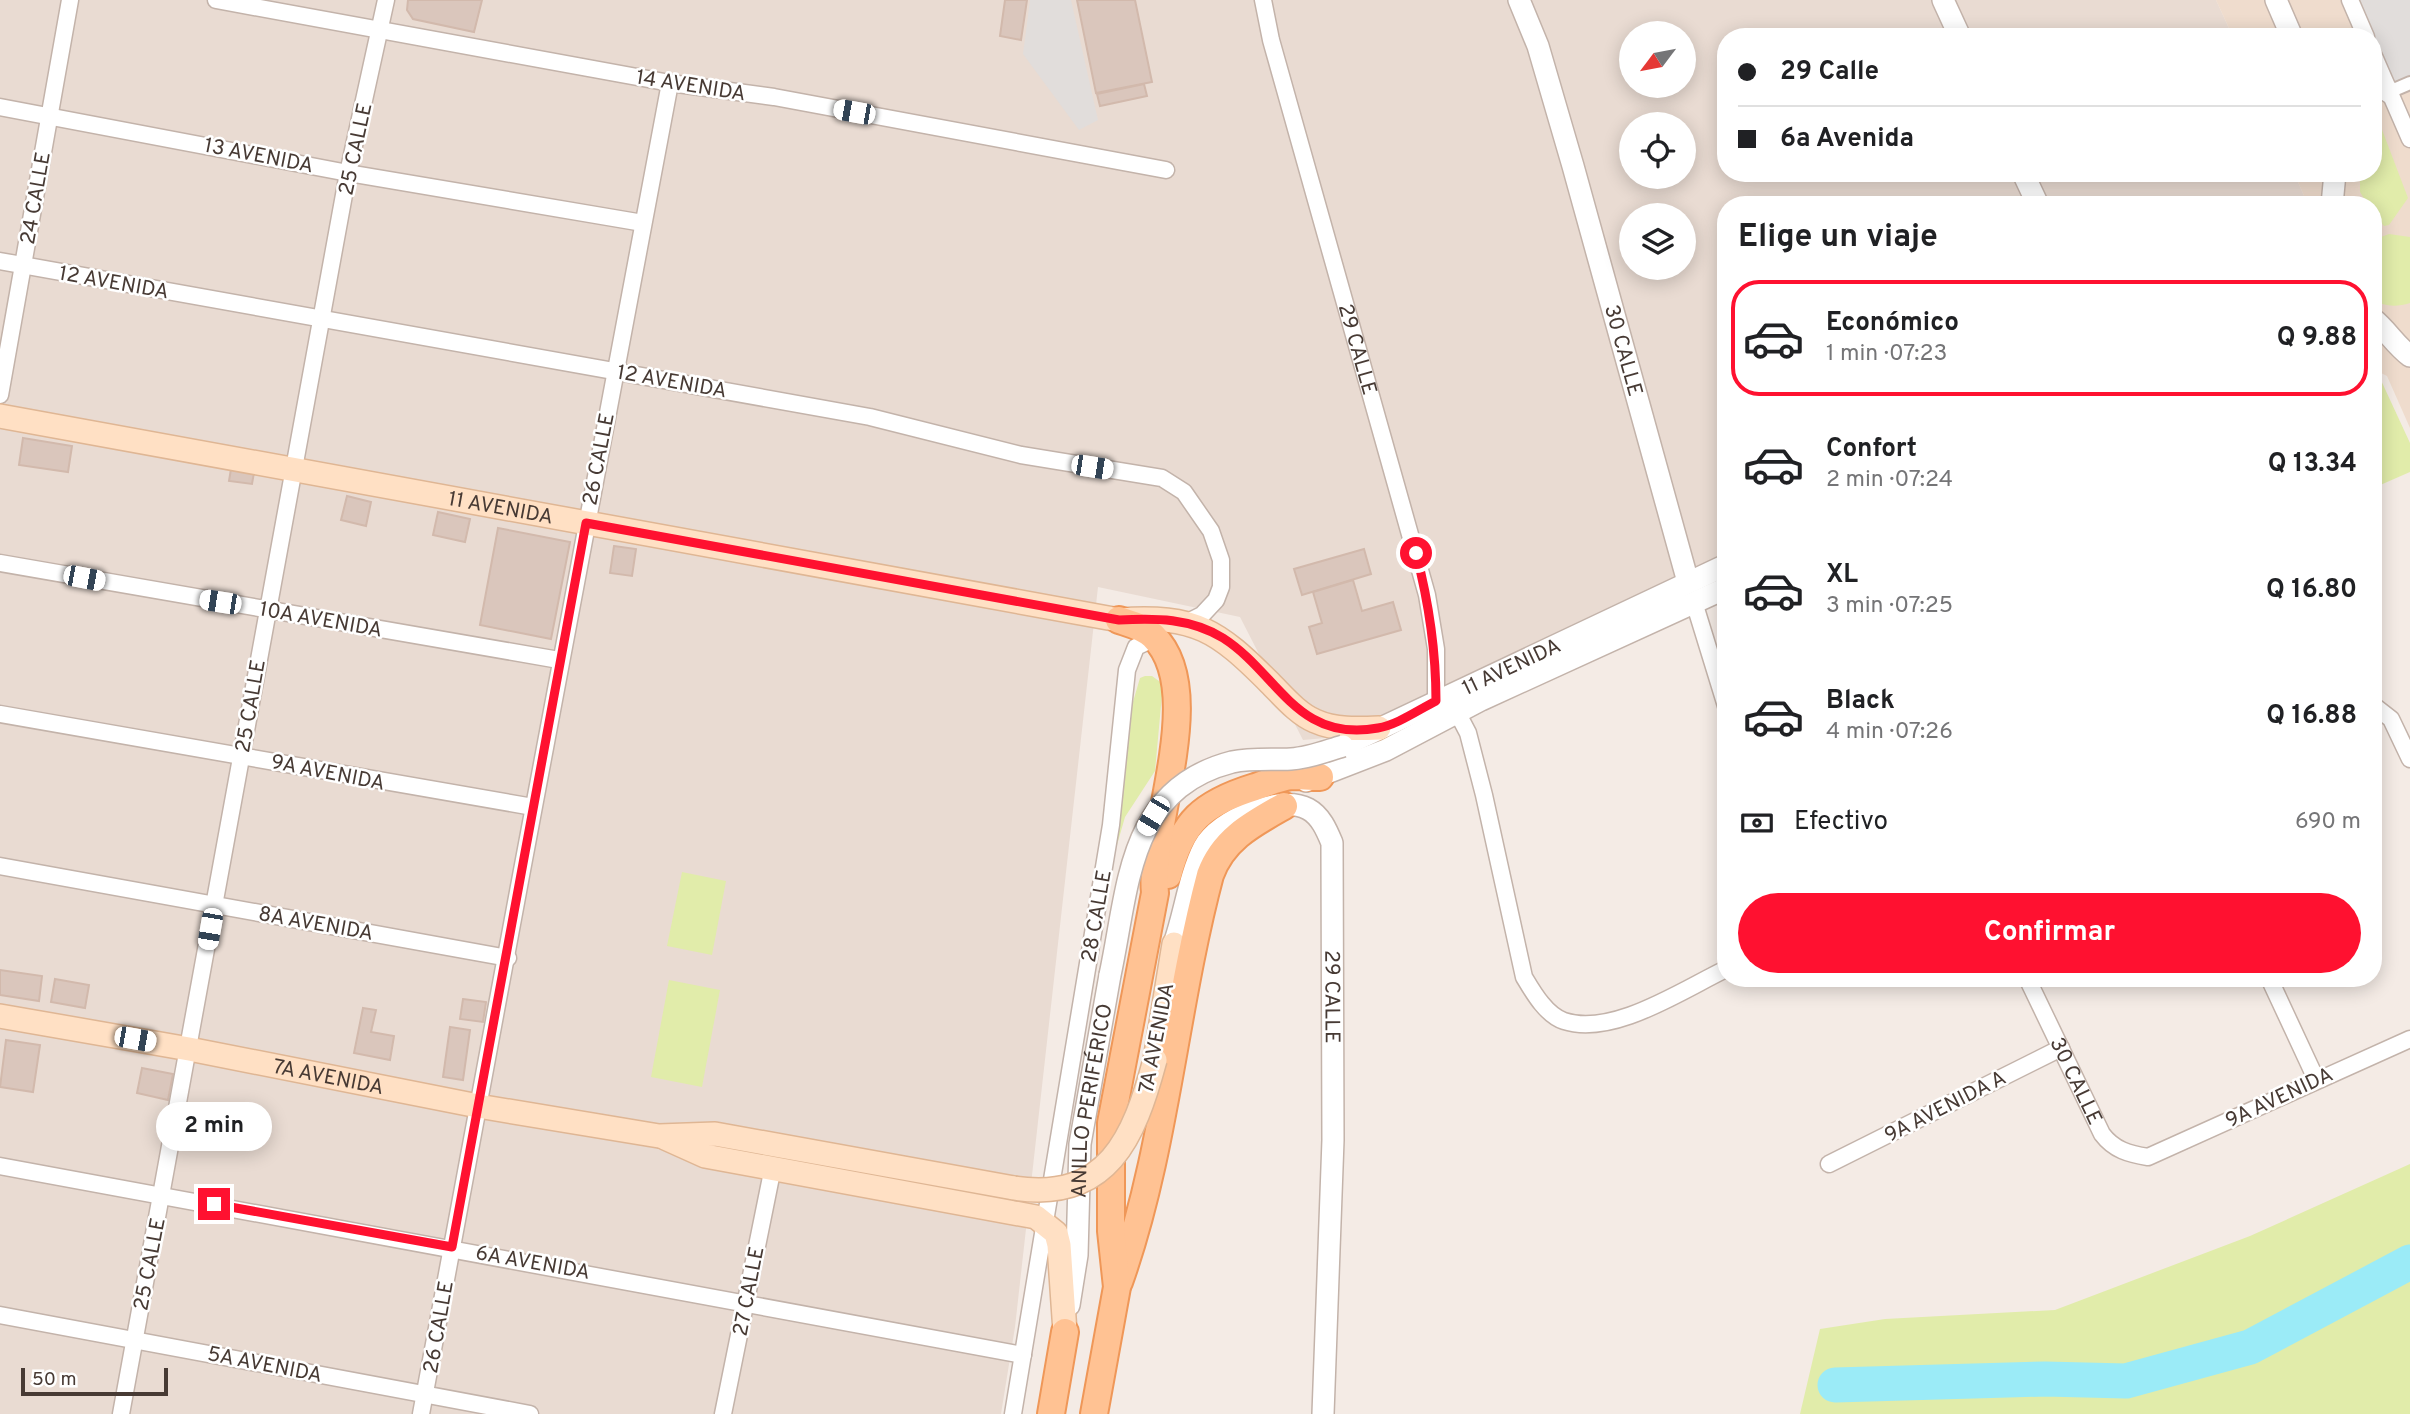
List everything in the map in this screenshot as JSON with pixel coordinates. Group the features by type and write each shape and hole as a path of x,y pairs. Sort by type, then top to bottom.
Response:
{"main road":[{"name":"11 AVENIDA","path":"0,416 1119,620 1160,617 1186,623 1231,643 1311,720 1327,726 1379,728"},
{"path":"1119,620 1139,627 1155,638"},
{"name":"ANILLO PERIFÉRICO","path":"1094,1414 1117,1287 1111,1231 1111,1123 1156,893 1153,874 1174,742 1176,695 1170,667 1155,638"},
{"path":"1156,893 1166,882 1180,838 1204,810 1232,794 1274,780 1291,776 1320,777"},
{"path":"1117,1287 1138,1229 1157,1151 1172,1057 1214,863 1235,835 1284,806"},
{"name":"7A AVENIDA","path":"0,1016 189,1049 478,1106 659,1136 715,1134 1041,1192 1065,1190 1085,1180 1114,1156 1131,1133 1155,1060 1174,944"},
{"name":"7A AVENIDA","path":"659,1136 705,1156 1023,1213 1047,1223"},
{"path":"1047,1223 1056,1233 1059,1245 1065,1332"},
{"name":"ANILLO PERIFÉRICO","path":"1051,1414 1065,1332"}],"street":[{"name":"24 CALLE","path":"0,395 70,0"},
{"name":"14 AVENIDA","path":"216,0 670,83 774,97 1166,170"},
{"name":"25 CALLE","path":"121,1414 348,173 382,29 386,0"},
{"name":"29 CALLE","path":"1263,0 1282,79 1427,595 1436,649 1436,701"},
{"name":"30 CALLE","path":"1519,0 1538,46 1577,179 1691,592 1717,676"},
{"path":"1943,0 1956,28"},
{"path":"2276,0 2288,28"},
{"path":"2350,0 2362,28"},
{"name":"26 CALLE","path":"422,1414 508,958 559,660 670,83"},
{"path":"2382,85 2410,83"},
{"path":"2382,87 2410,139"},
{"name":"13 AVENIDA","path":"0,107 348,173 643,223"},
{"name":"12 AVENIDA","path":"0,261 870,417 1021,455 1162,478 1184,492 1211,531 1221,560 1221,587 1216,600 1202,615 1186,623"},
{"path":"2382,326 2402,350"},
{"path":"2382,342 2402,350"},
{"name":"10A AVENIDA","path":"0,563 559,660"},
{"name":"11 AVENIDA","path":"1320,777 1386,750 1691,592 1717,572"},
{"name":"11 AVENIDA","path":"1379,728 1691,592 1717,589"},
{"name":"28 CALLE","path":"1013,1414 1047,1223 1111,825 1127,670 1136,647 1155,638"},
{"path":"1457,712 1468,733 1484,795 1524,977 1538,1000 1562,1020 1599,1024 1633,1015 1717,973"},
{"path":"2382,712 2391,719 2410,759"},
{"name":"9A AVENIDA","path":"0,714 533,807"},
{"name":"ANILLO PERIFÉRICO","path":"1065,1332 1077,1255 1080,1144 1110,975 1139,839 1167,798 1204,772 1234,762 1294,759 1343,746 1379,728"},
{"name":"7A AVENIDA","path":"1174,944 1173,916 1182,868 1188,851 1204,828 1242,804 1320,777"},
{"name":"29 CALLE","path":"1174,944 1199,859 1210,838 1240,817 1260,808 1306,808 1316,815 1332,844 1332,1153 1323,1414"},
{"name":"8A AVENIDA","path":"0,866 508,958"},
{"name":"30 CALLE","path":"2031,987 2109,1143 2119,1150 2148,1157"},
{"path":"2273,987 2316,1079"},
{"name":"9A AVENIDA","path":"2148,1157 2316,1079 2410,1039"},
{"name":"9A AVENIDA A","path":"1829,1164 2061,1048"},
{"name":"6A AVENIDA","path":"0,1166 1023,1354"},
{"name":"27 CALLE","path":"723,1414 773,1167"},
{"name":"5A AVENIDA","path":"0,1315 530,1414"}],"shaded area":[{"path":"0,0 2216,0 2229,28 1717,28 1717,182 2298,182 2304,196 1717,196 1717,561 1348,736 1303,740 1240,617 1098,587 1015,1327 1001,1414 0,1414"},
{"path":"1030,0 1071,0 1098,120 1079,130 1023,54"},
{"path":"2216,0 2410,0 2410,428 2387,376 2382,374 2382,196 2304,196 2298,182 2382,182 2382,28 2229,28"},
{"path":"2350,0 2410,0 2410,83 2389,92 2382,75 2382,28 2367,28"}],"green space":[{"path":"2382,130 2408,198 2389,225 2384,226 2382,196 2362,196 2360,182 2382,182"},
{"path":"2389,234 2410,237 2410,303 2396,306 2382,303 2382,237"},
{"path":"2382,382 2410,443 2410,472 2382,484"},
{"path":"1152,676 1163,684 1155,771 1125,817 1117,845 1130,712 1140,678"},
{"path":"682,872 726,881 712,955 667,946"},
{"path":"669,980 720,990 702,1087 651,1077"},
{"path":"2410,1164 2410,1414 1800,1414 1820,1329 1885,1319 2055,1310 2250,1236"}],"building":[{"path":"408,0 482,0 474,32 413,19 407,10"},
{"path":"1005,0 1027,0 1021,40 1000,36"},
{"path":"1077,0 1135,0 1152,82 1096,93"},
{"path":"1144,84 1147,96 1100,106 1097,94"},
{"path":"23,438 72,446 68,472 19,465"},
{"path":"232,463 255,467 252,484 229,481"},
{"path":"347,496 371,502 366,526 341,520"},
{"path":"438,512 470,519 465,542 433,535"},
{"path":"498,528 570,542 551,639 480,625"},
{"path":"614,546 636,549 632,576 610,573"},
{"path":"1364,549 1371,574 1302,595 1294,569"},
{"path":"1353,580 1362,611 1393,602 1401,630 1317,654 1309,627 1322,623 1313,592"},
{"path":"0,970 42,976 39,1001 0,995"},
{"path":"55,979 89,985 85,1008 51,1002"},
{"path":"463,999 486,1002 483,1022 460,1019"},
{"path":"363,1008 376,1010 371,1032 394,1036 390,1060 354,1053"},
{"path":"450,1027 470,1030 463,1080 443,1077"},
{"path":"6,1040 40,1045 33,1092 0,1087"},
{"path":"142,1068 173,1074 168,1100 137,1093"}],"waterway":[{"path":"1835,1385 2045,1379 2126,1381 2250,1347 2410,1262"}],"route":[{"path":"214,1204 452,1247 508,958 534,798 586,523 1119,620 1160,617 1186,623 1208,630 1231,643 1311,720 1327,726 1351,729 1379,728 1436,701 1436,649 1427,595 1416,553"}]}
